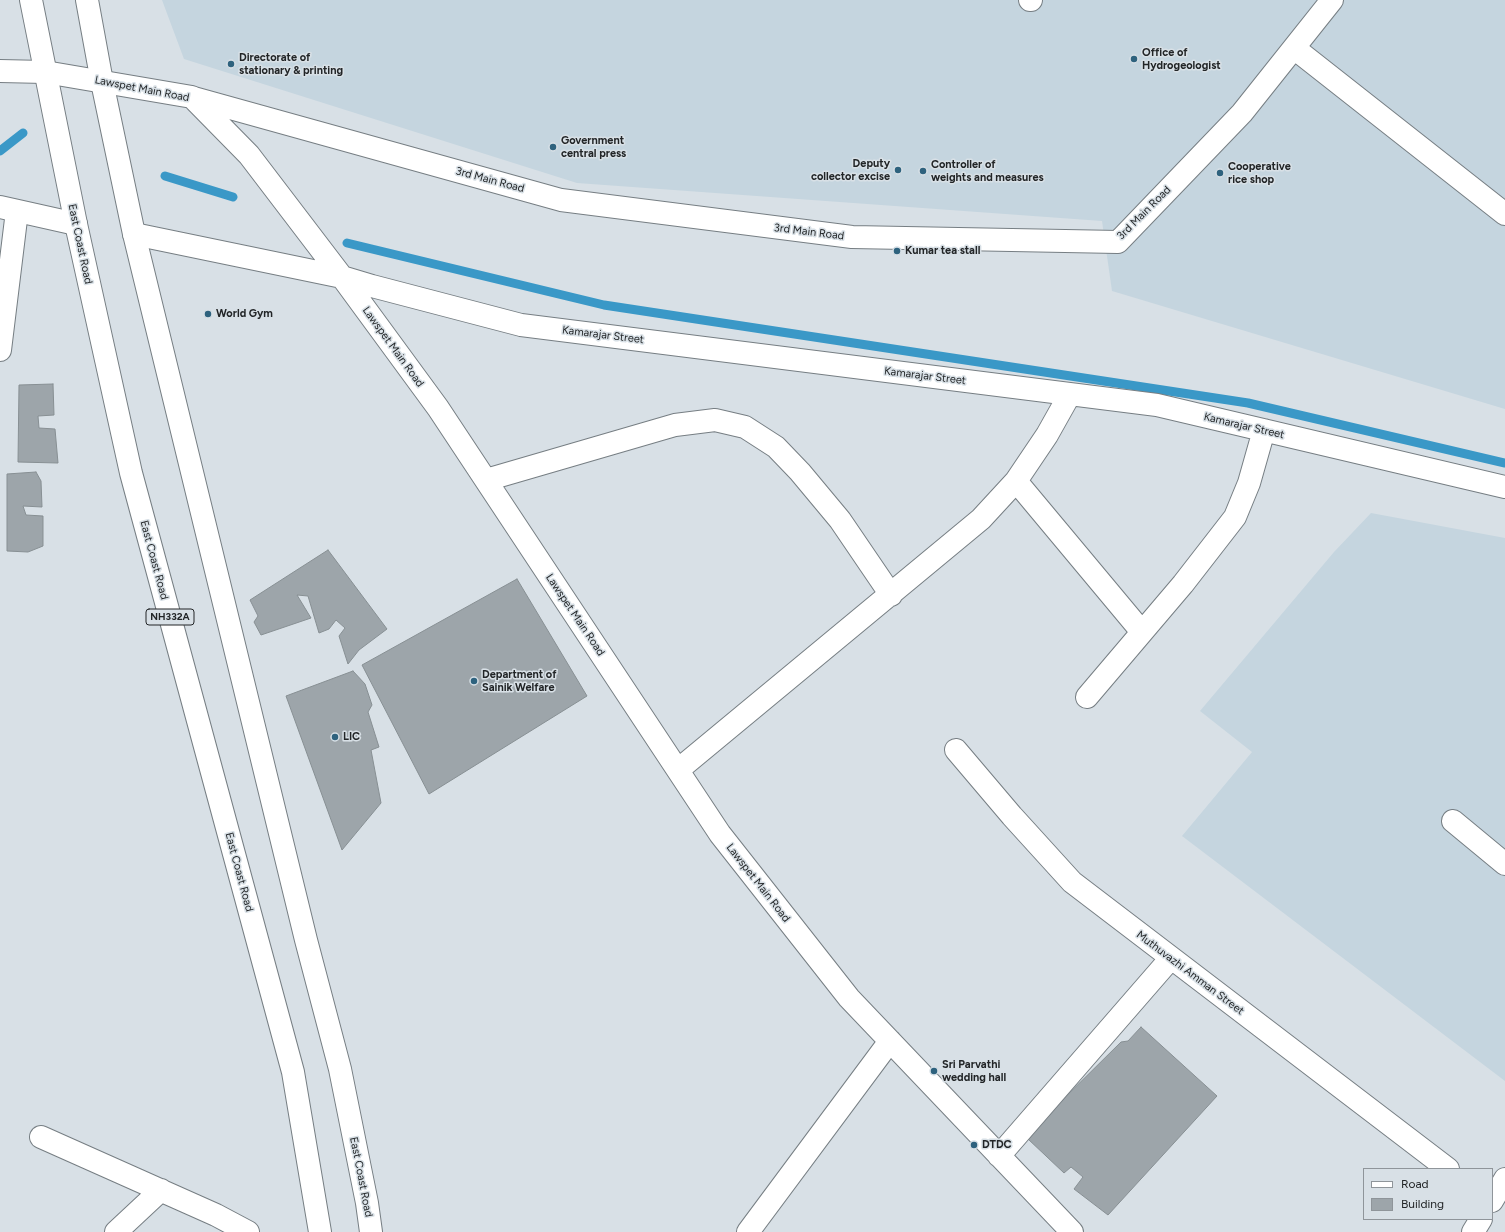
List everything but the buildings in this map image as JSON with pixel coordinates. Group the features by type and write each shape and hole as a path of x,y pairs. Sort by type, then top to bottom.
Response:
{"main road":[{"name":"East Coast Road","path":"31,0 76,224 131,474 293,1072 320,1232"},
{"name":"East Coast Road","path":"87,0 102,82 134,234 304,932 340,1069 372,1232"},
{"name":"3rd Main Road","path":"192,97 561,200 852,238 1118,242 1242,113 1332,0"},
{"path":"1294,48 1505,214"},
{"name":"Lawspet Main Road","path":"0,71 45,72 192,97 249,155 342,277 438,408 720,834 849,998 1072,1232"},
{"path":"8,209 76,224"},
{"path":"0,224 8,209"},
{"path":"0,350 8,209"},
{"name":"Kamarajar Street","path":"134,234 342,277 521,324 1157,405 1505,487"},
{"path":"678,770 981,519 1016,481 1047,435 1070,394"},
{"path":"486,480 675,425 715,420 745,427 776,447 800,472 840,520 891,595"},
{"path":"1087,697 1183,584 1235,517 1250,483 1264,430"},
{"path":"1016,481 1142,632"},
{"name":"Muthuvazhi Amman Street","path":"956,750 1012,816 1072,882 1447,1168"},
{"path":"1453,821 1505,864"},
{"path":"1000,1156 1170,958"},
{"path":"748,1232 890,1041"},
{"path":"41,1136 216,1215 248,1232"},
{"path":"1493,1199 1505,1179"},
{"path":"116,1232 161,1190"}],"shaded area":[{"path":"162,0 1505,0 1505,409 1112,291 1102,221 577,183 184,59"},
{"path":"1371,513 1505,538 1505,1081 1182,836 1252,752 1200,711 1334,552"}],"waterway":[{"path":"0,151 23,133"},
{"path":"165,176 233,197"},
{"path":"347,243 604,305 1248,403 1505,463"}],"place":[{"name":"Office of Hydrogeologist","path":"1134,59"},
{"name":"Directorate of stationary & printing","path":"231,64"},
{"name":"Government central press","path":"553,147"},
{"name":"Deputy collector excise","path":"898,170"},
{"name":"Controller of weights and measures","path":"923,171"},
{"name":"Cooperative rice shop","path":"1220,173"},
{"name":"Kumar tea stall","path":"897,251"},
{"name":"World Gym","path":"208,314"},
{"name":"Department of Sainik Welfare","path":"474,681"},
{"name":"LIC","path":"335,737"},
{"name":"Sri Parvathi wedding hall","path":"934,1071"},
{"name":"DTDC","path":"974,1145"}]}
